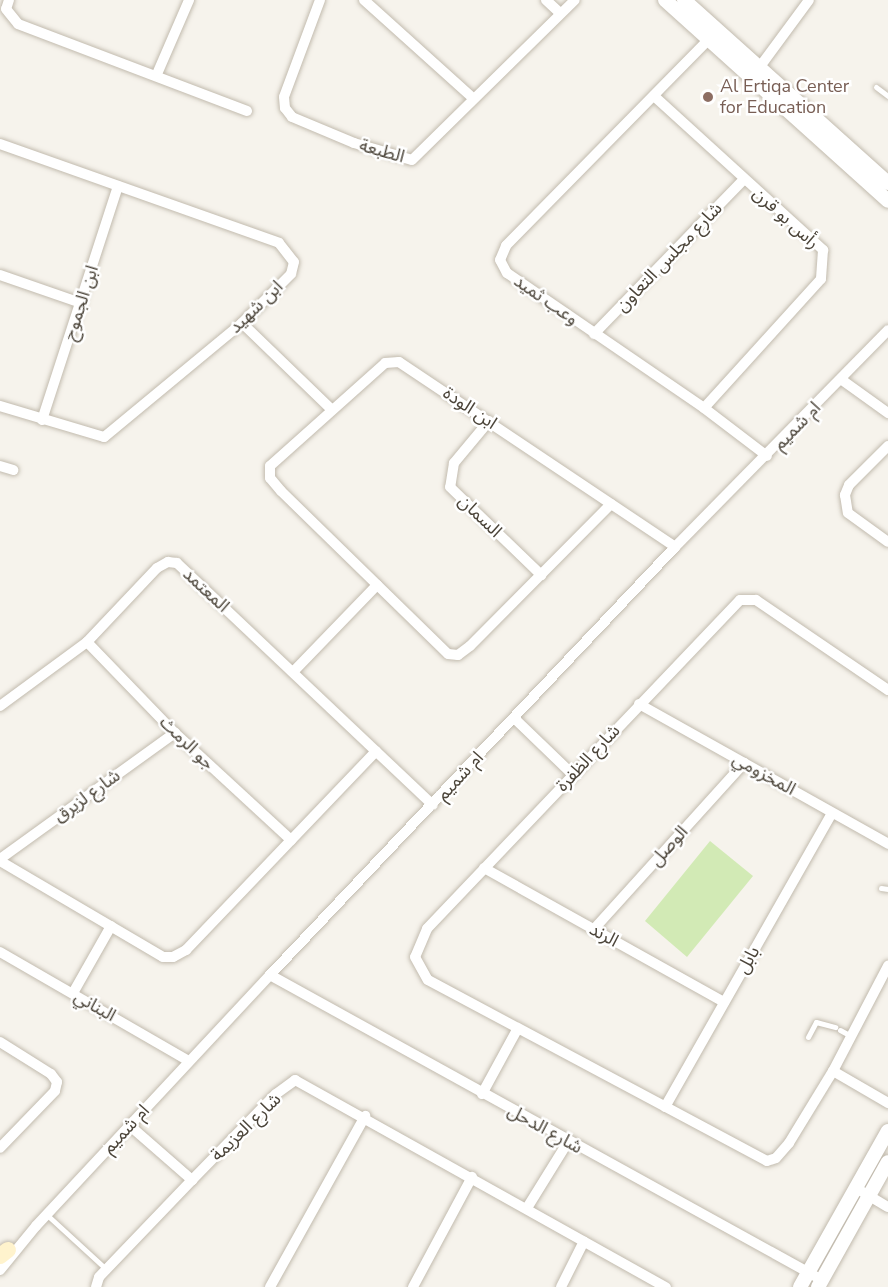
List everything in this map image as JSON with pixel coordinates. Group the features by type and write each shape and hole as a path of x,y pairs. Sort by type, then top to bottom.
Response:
{"street":[{"path":"9,0 6,9 18,24 157,74 247,111"},
{"path":"157,74 189,0"},
{"name":"الطبعة","path":"320,0 284,97 285,108 292,117 354,143 412,160 559,12 574,0"},
{"path":"363,0 473,98"},
{"path":"546,0 559,12"},
{"path":"665,0 713,35 888,201"},
{"path":"684,0 713,35"},
{"path":"756,74 809,0"},
{"name":"وعب ثميد","path":"713,35 506,246 500,260 507,273 704,408 767,456"},
{"path":"756,74 888,183"},
{"name":"رأس بو قرن","path":"654,96 743,180 823,250 824,265 821,279 704,408"},
{"name":"ابن شهيد","path":"0,144 279,243 294,262 291,274 242,323 104,437 0,406"},
{"name":"شارع مجلس التعاون","path":"594,334 743,180"},
{"name":"ابن الجموح","path":"42,420 118,186"},
{"path":"0,275 81,303"},
{"path":"242,323 332,410"},
{"name":"ام شميم","path":"3,1260 675,547 842,380 888,330"},
{"name":"ابن الودة","path":"611,504 458,655 448,654 270,478 270,466 332,410 392,361 409,366 675,547"},
{"path":"842,380 888,413"},
{"name":"السمان","path":"489,421 454,463 450,487 541,575"},
{"path":"888,446 849,485 845,505 856,521 888,542"},
{"path":"0,466 14,470"},
{"name":"المعتمد","path":"1,702 87,642 157,568 168,562 177,563 433,805"},
{"path":"292,672 377,585"},
{"name":"شارع الظفرة","path":"888,690 756,600 740,600 427,929 417,947 416,963 428,980 767,1161 776,1158 789,1143 833,1071 888,966"},
{"name":"جو الرمث","path":"87,642 175,733 291,840"},
{"name":"المخزومي","path":"639,704 888,844"},
{"path":"514,718 573,775"},
{"name":"شارع لزيرق","path":"0,860 175,733"},
{"path":"0,860 164,957 173,957 186,950 376,751"},
{"name":"الوصل","path":"594,929 744,763"},
{"name":"بابل","path":"665,1107 832,813"},
{"name":"الرند","path":"484,868 724,1002"},
{"path":"73,993 111,926"},
{"name":"البناني","path":"0,952 189,1061"},
{"name":"شارع الدحل","path":"270,975 568,1142 809,1272 820,1283"},
{"path":"482,1094 518,1028"},
{"path":"0,1042 51,1074 57,1082 55,1091 0,1148"},
{"path":"833,1071 888,1103"},
{"name":"شارع العزيمة","path":"96,1287 106,1269 290,1081 305,1082 666,1287"},
{"path":"270,1287 364,1116"},
{"path":"129,1125 192,1180"},
{"path":"800,1287 888,1131"},
{"path":"527,1208 568,1142"},
{"path":"820,1283 888,1162"},
{"path":"414,1287 472,1177"},
{"path":"856,1188 888,1207"},
{"path":"561,1287 584,1241"},
{"path":"0,1279 3,1260"}],"lane":[{"path":"876,87 888,96"},
{"path":"881,888 888,889"},
{"path":"808,1037 816,1022 838,1028 851,1036"},
{"path":"46,1214 106,1269"}],"green space":[{"path":"710,841 753,876 687,957 645,921"}],"place":[{"name":"Al Ertiqa Center for Education","path":"708,97"}]}
